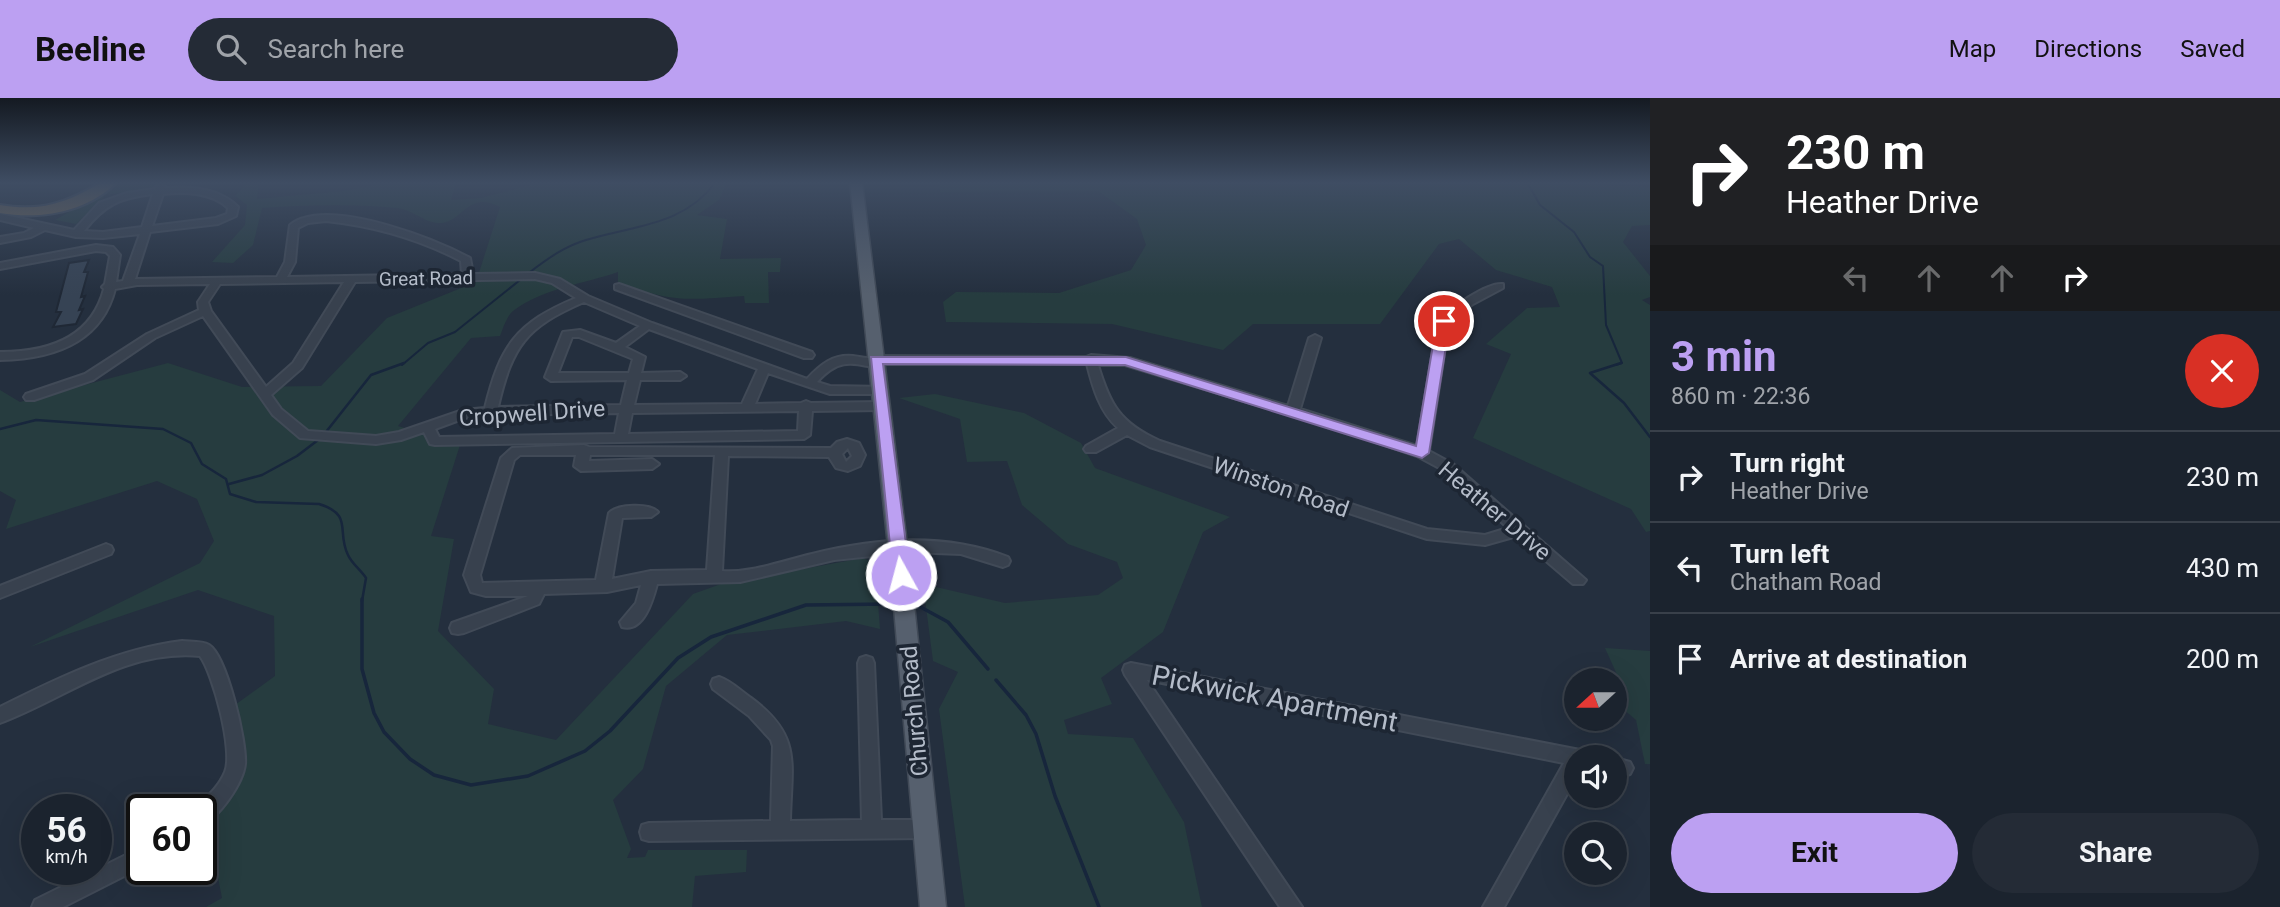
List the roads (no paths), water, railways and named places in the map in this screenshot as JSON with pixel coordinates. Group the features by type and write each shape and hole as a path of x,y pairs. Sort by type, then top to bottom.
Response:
{"main road":[{"name":"Church Road","path":"860,220 908,639 933,907"}],"street":[{"path":"11,220 76,233 103,235 220,220"},
{"path":"76,233 88,220"},
{"path":"128,283 150,220"},
{"path":"280,280 290,262 293,227 308,220"},
{"path":"346,220 358,220 466,260 468,277"},
{"path":"0,238 23,223"},
{"path":"0,238 27,235 44,227"},
{"path":"0,266 103,248 115,255 96,320 82,332 55,346 28,354 0,356"},
{"name":"Great Road","path":"107,288 128,283 217,281 468,277 549,279 584,299 648,325 809,384 881,398"},
{"path":"264,395 298,365 351,279"},
{"path":"30,397 89,377 151,336 205,311 202,302 217,281"},
{"path":"1422,453 1444,321 1469,302 1499,286"},
{"path":"619,287 808,355"},
{"path":"491,411 503,368 520,334 544,316 584,299"},
{"name":"Cropwell Drive","path":"205,311 281,418 305,435 366,441 401,436 463,414 491,411 806,405 881,398"},
{"path":"617,348 648,325"},
{"path":"700,344 723,325"},
{"path":"620,438 634,376 639,357 580,333 567,334 551,377 634,376 680,376"},
{"path":"1293,411 1315,338"},
{"path":"809,384 831,361 838,358 876,361"},
{"name":"Heather Drive","path":"876,361 1091,359 1149,366 1422,453 1459,475 1518,530 1578,580"},
{"path":"1091,359 1108,408 1125,430 1091,449"},
{"path":"748,405 765,367"},
{"path":"427,426 435,440 804,435 806,405"},
{"name":"Winston Road","path":"1125,430 1155,444 1414,531 1475,541 1493,539 1518,530"},
{"path":"833,453 584,449 517,451 508,457 472,575 473,583 476,588 486,590 603,586 651,577 737,577 839,553 964,547 984,551 1003,561"},
{"path":"584,449 581,466 652,464"},
{"path":"714,576 722,451"},
{"path":"603,586 616,513 651,512"},
{"path":"0,592 106,550"},
{"path":"628,622 643,606 651,577"},
{"path":"458,628 534,600 538,588"},
{"path":"0,715 144,653 176,646 204,650 214,662 235,745 236,767 217,796"},
{"path":"866,663 872,830"},
{"name":"Pickwick Apartment","path":"1292,907 1131,670 1564,755"},
{"path":"719,684 772,726 779,735 782,746 780,830"},
{"name":"Pickwick Apartment","path":"1493,907 1564,783"},
{"path":"649,832 926,829"},
{"path":"42,907 126,865"}],"waterway":[{"path":"530,272 556,253 578,243 663,220"},
{"path":"1559,220 1574,232 1590,257 1603,266 1606,325 1622,363 1616,365"},
{"path":"402,365 428,343 455,332 520,280"},
{"path":"229,484 262,475 297,456 322,437 371,375 404,363"},
{"path":"1621,363 1590,373 1624,403 1650,437"},
{"path":"0,429 36,420 163,429 191,443 202,464 226,479 230,494 256,502 319,504 330,508 340,519 348,555 366,578 362,601"},
{"path":"362,601 362,669 374,713 384,732 410,759 434,775 471,785 528,776 585,751 610,731 678,658 711,637 806,605 891,604"},
{"path":"915,604 948,622 988,669"},
{"path":"996,680 1026,715 1036,734 1055,796 1099,907"}]}
